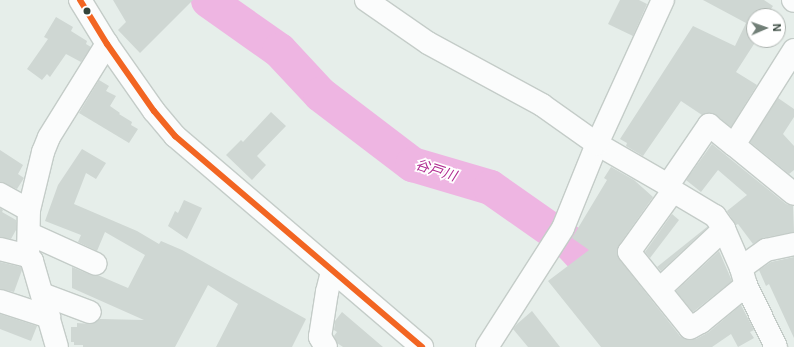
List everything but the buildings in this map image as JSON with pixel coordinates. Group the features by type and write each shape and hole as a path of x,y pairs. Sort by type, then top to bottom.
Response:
{"street":[{"path":"80,0 107,44 154,111 175,136 332,272 422,347"},
{"path":"366,0 428,43 542,105 597,144 715,216 724,229 776,347"},
{"path":"487,347 548,253 562,228 597,144 663,0"},
{"path":"28,256 30,234 29,210 43,152 49,137 107,44"},
{"path":"734,145 794,50"},
{"path":"794,194 709,125 671,188 629,252 690,328 701,322 744,277 766,250 794,244"},
{"path":"0,194 29,210"},
{"path":"660,289 724,229"},
{"path":"30,234 96,264"},
{"path":"0,249 28,256 32,261 57,347"},
{"path":"326,347 320,337 327,292 332,272"},
{"path":"42,294 90,312"},
{"path":"0,301 49,317"}],"waterway":[{"name":"谷戸川","path":"208,0 279,50 320,94 412,164 490,187 570,243 598,273 653,347"}],"transit line":[{"path":"80,0 107,44 154,111 175,136 422,347"}]}
